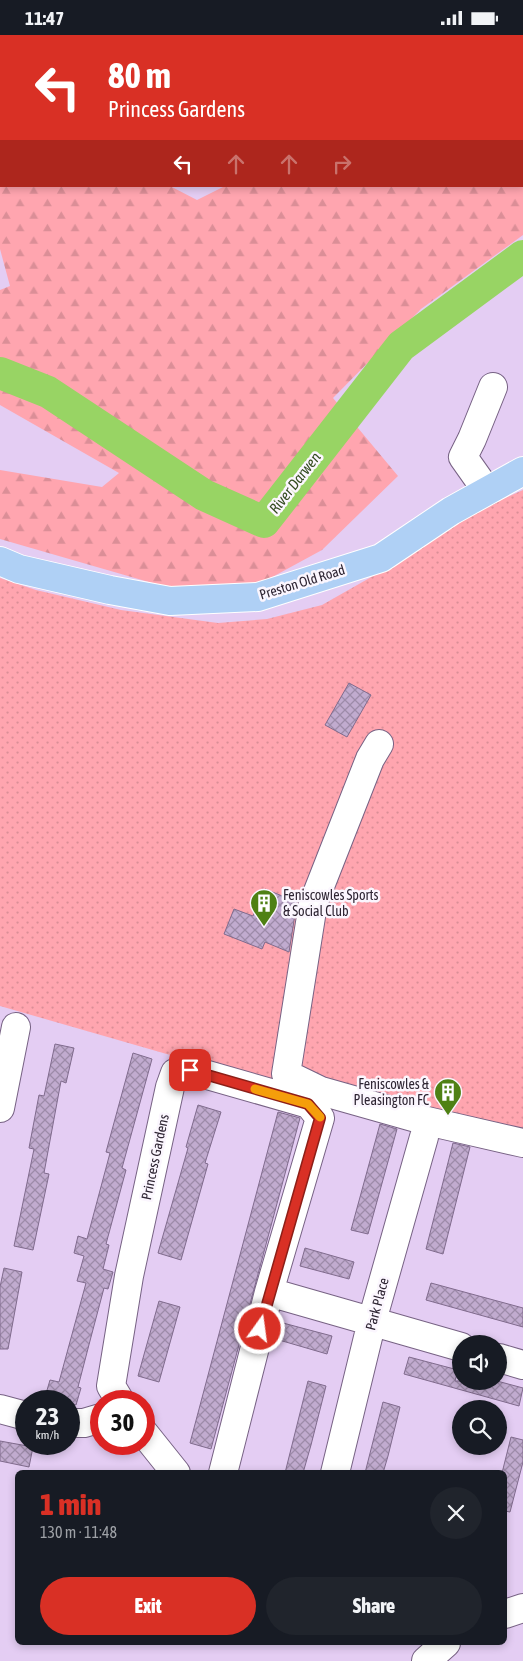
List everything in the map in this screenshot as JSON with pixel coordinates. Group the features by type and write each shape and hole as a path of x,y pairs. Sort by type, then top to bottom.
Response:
{"main road":[{"name":"Preston Old Road","path":"0,561 18,569 110,590 170,601 258,597 381,558 450,511 523,471"}],"street":[{"path":"487,491 463,457 493,387"},
{"path":"379,744 370,759 313,904 286,1074 320,1091 427,1121 523,1143"},
{"path":"0,1108 16,1027"},
{"name":"Princess Gardens","path":"113,1390 111,1386 129,1276 170,1087 175,1073 190,1070 308,1104 320,1118 269,1292 224,1470"},
{"name":"Park Place","path":"336,1470 372,1321 424,1137"},
{"path":"269,1292 452,1344"},
{"path":"507,1360 523,1365"},
{"path":"0,1409 15,1413"},
{"path":"155,1447 174,1470"},
{"path":"507,1612 523,1608"},
{"path":"426,1661 444,1645"}],"green space":[{"path":"0,187 172,187 197,200 223,187 523,187 523,235 421,309 333,398 398,476 322,550 254,587 166,587 0,539 0,470 102,487 119,473 0,405 0,290 10,286 0,249"},
{"path":"523,490 523,1150 236,1074 0,1006 0,578 36,590 121,610 218,623 267,619 322,605 410,555 474,512"}],"building":[{"path":"349,683 371,695 347,737 325,725"},
{"name":"Feniscowles Sports & Social Club","path":"265,889 297,902 289,952 265,942 262,949 224,934 234,909 253,916"},
{"path":"55,1044 74,1048 66,1083 61,1081 44,1173 49,1174 33,1250 14,1246 34,1149 29,1148 39,1095 44,1096"},
{"path":"133,1053 152,1059 122,1168 126,1170 106,1244 109,1245 103,1269 113,1272 108,1289 104,1288 78,1387 81,1388 80,1391 47,1390 50,1380 59,1382 86,1283 77,1281 84,1256 74,1253 78,1236 87,1239 110,1153 106,1152"},
{"path":"198,1105 221,1112 205,1163 208,1164 181,1260 158,1253 188,1148 186,1147"},
{"path":"278,1112 300,1118 211,1449 190,1443"},
{"path":"380,1124 397,1129 368,1234 351,1230"},
{"path":"453,1143 470,1147 443,1254 426,1249"},
{"path":"305,1248 354,1262 349,1279 300,1266"},
{"path":"4,1268 22,1272 8,1349 0,1349 0,1287"},
{"path":"431,1283 523,1308 523,1327 426,1300"},
{"path":"159,1301 180,1307 159,1382 138,1376"},
{"path":"283,1323 332,1336 327,1354 279,1340"},
{"path":"409,1357 452,1368 452,1387 404,1374"},
{"path":"308,1381 326,1386 304,1470 286,1470"},
{"path":"507,1384 523,1388 519,1406 507,1403 507,1400 497,1400 462,1390 507,1390"},
{"path":"383,1402 400,1407 384,1470 366,1470"},
{"path":"511,1437 523,1440 523,1462 510,1512 507,1511 507,1470 503,1470"},
{"path":"0,1441 15,1444 15,1455 31,1455 29,1467 0,1461"}],"waterway":[{"name":"River Darwen","path":"0,373 48,392 204,495 264,522 401,346 523,256"}],"slow traffic":[{"path":"255,1089 308,1104 320,1117"}],"place":[{"name":"Feniscowles Sports & Social Club","path":"264,927"},
{"name":"Feniscowles & Pleasington FC","path":"448,1116"}],"route":[{"path":"190,1070 308,1104 320,1118 260,1329"}]}
